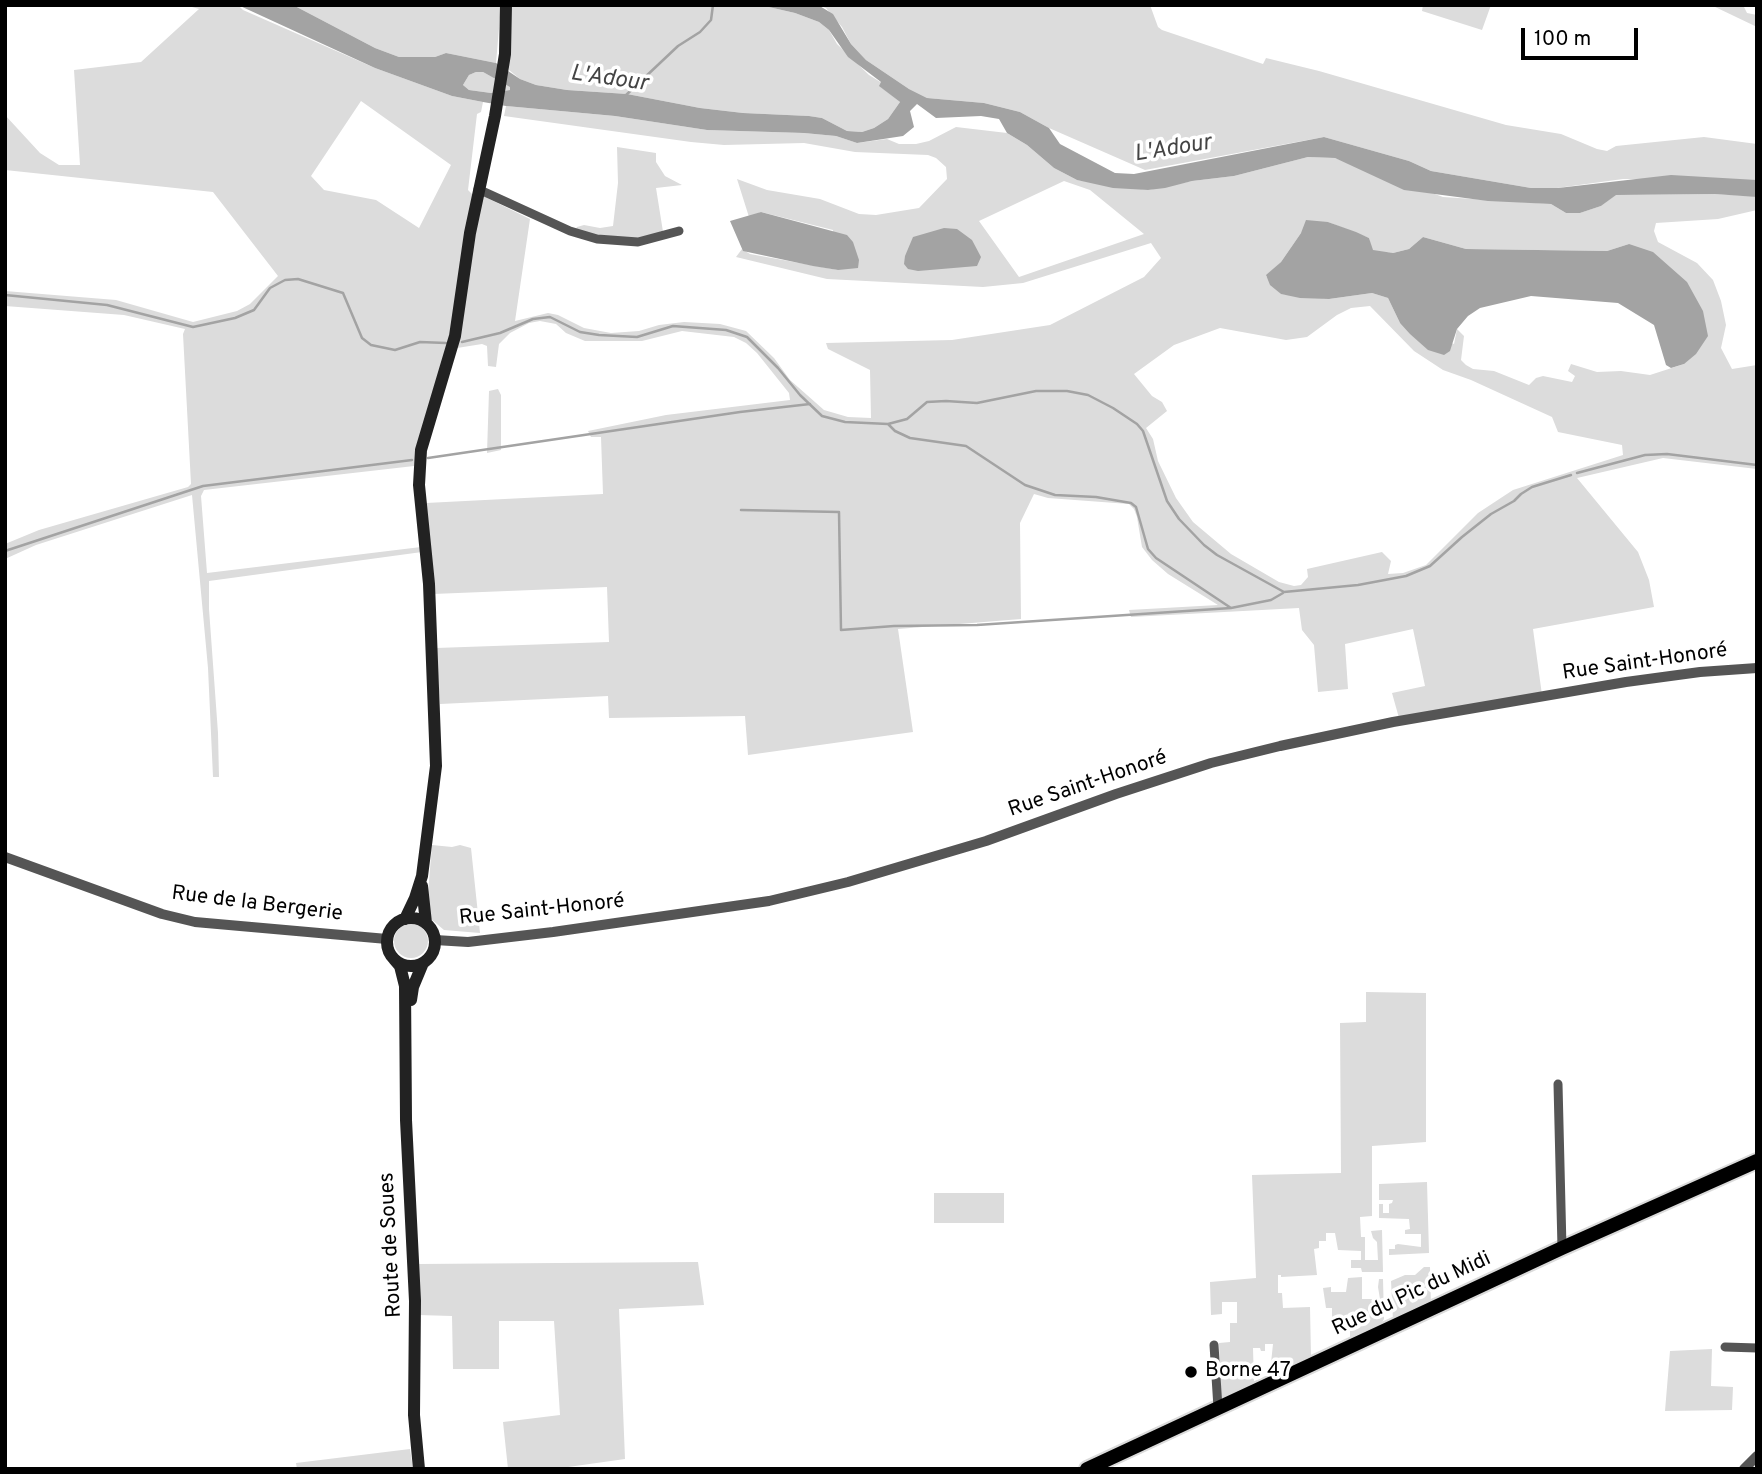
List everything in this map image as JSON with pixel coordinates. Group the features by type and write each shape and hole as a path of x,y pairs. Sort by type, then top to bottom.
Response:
{"main road":[{"path":"422,876 426,923 435,940 434,948 423,963 408,966 394,958 388,950 387,939 391,928 405,919 422,876 436,766 429,584 419,485 421,450 452,354 470,233 505,54 506,5"},
{"path":"405,919 418,919 426,923"},
{"name":"Route de Soues","path":"394,958 404,979 406,1120 415,1301 414,1415 419,1469"},
{"name":"Route de Soues","path":"406,1020 413,987 423,963"},
{"name":"Rue du Pic du Midi","path":"1087,1469 1562,1248 1757,1161"}],"street":[{"path":"478,189 570,231 597,239 638,242 679,231"},
{"name":"Rue Saint-Honoré","path":"435,940 468,942 769,901 848,882 986,841 1211,763 1280,746 1393,722 1626,682 1757,668"},
{"name":"Rue de la Bergerie","path":"5,857 162,914 195,922 387,939"},
{"path":"1558,1084 1562,1248"},
{"path":"1214,1345 1217,1408"},
{"path":"1725,1347 1757,1348"},
{"path":"1744,1469 1757,1456"}],"shaded area":[{"path":"185,5 238,5 243,10 375,68 452,96 483,102 481,112 477,114 468,190 473,195 459,302 414,466 204,490 201,496 207,573 421,547 422,552 209,581 219,777 213,777 208,668 192,495 36,545 5,559 5,544 39,530 191,484 183,334 185,329 124,315 5,306 5,291 116,300 193,322 237,311 250,304 278,276 213,192 5,170 5,115 40,153 59,165 80,165 74,70 141,62 199,9","holes":["361,101 451,165 419,228 376,200 324,190 311,176"]},
{"path":"238,5 293,5 375,48 399,57 435,57 446,53 496,63 520,79 536,85 627,94 743,113 809,116 822,118 847,131 862,132 874,128 888,119 900,102 879,86 881,82 848,57 829,30 819,22 760,5 818,5 833,14 851,44 866,60 909,89 927,98 984,103 1020,112 1049,128 1060,144 1115,173 1134,174 1324,137 1409,161 1431,171 1531,188 1558,188 1671,175 1757,180 1757,197 1715,194 1616,195 1601,206 1580,213 1566,213 1551,204 1488,201 1404,190 1335,158 1308,157 1234,176 1192,181 1165,188 1113,188 1077,180 1054,168 1027,145 1007,133 999,119 981,116 936,118 917,104 910,111 914,127 903,136 857,143 836,136 707,130 615,116 506,106 452,96 375,68","holes":["483,72 510,87 510,90 491,93 469,90 463,85 469,75"]},
{"path":"293,5 501,5 496,63 446,53 435,57 399,57 375,48"},
{"path":"511,5 760,5 795,13 819,22 829,30 837,44 900,102 888,119 862,132 847,131 822,118 809,116 743,113 627,94 536,85 520,79 509,70"},
{"path":"818,5 1150,5 1158,27 1162,30 1263,64 1266,58 1319,71 1506,125 1561,134 1597,149 1607,151 1616,146 1704,137 1757,144 1757,180 1623,179 1557,188 1531,188 1431,171 1409,161 1324,137 1145,170 1049,128 1020,112 984,103 927,98 909,89 866,60 851,44 842,27 826,8"},
{"path":"1423,5 1491,5 1482,30 1422,11"},
{"path":"1711,5 1743,5 1747,13 1757,15 1757,27"},
{"path":"483,72 511,87 510,90 491,93 469,90 463,85 469,75"},
{"path":"506,106 615,116 707,130 836,136 857,143 887,139 899,144 916,144 929,141 956,127 1007,133 1027,145 1054,168 1077,180 1148,190 1234,176 1308,157 1335,158 1443,197 1551,204 1566,213 1580,213 1601,206 1615,195 1715,194 1757,197 1757,210 1718,219 1656,223 1654,231 1658,242 1697,263 1713,280 1726,325 1721,348 1732,369 1757,365 1757,469 1663,458 1577,478 1638,552 1649,580 1654,607 1533,629 1542,695 1399,718 1392,693 1425,686 1413,629 1345,644 1348,689 1318,692 1314,645 1302,630 1299,608 1131,617 1129,610 1218,605 1168,574 1152,560 1142,547 1137,517 1129,504 1048,498 1034,494 1020,523 1021,619 898,629 913,732 748,755 745,716 609,718 608,696 440,704 436,648 609,642 607,587 433,594 426,503 603,494 601,437 591,437 588,431 666,415 790,400 789,393 757,353 734,337 682,331 642,341 585,341 566,333 556,324 540,321 529,323 510,333 499,344 496,367 488,366 487,346 482,344 457,348 481,195 530,219 515,321 548,313 584,328 611,333 639,331 684,322 720,324 746,331 774,358 790,380 824,410 848,417 871,418 870,370 828,349 826,343 952,340 1050,325 1144,277 1161,258 1151,243 1023,283 983,287 827,279 736,257 742,249 750,254 838,270 833,230 761,212 749,217 737,179 767,190 820,199 859,214 876,215 919,208 947,179 946,167 928,155 855,152 804,143 724,145 691,142 504,116","holes":["1064,181 1090,190 1144,234 1019,277 979,221","1328,222 1369,238 1372,251 1393,253 1409,249 1423,237 1466,249 1607,251 1629,244 1684,364 1650,375 1621,371 1597,372 1571,364 1568,371 1575,376 1572,382 1543,376 1536,378 1529,385 1494,371 1473,369 1461,360 1464,336 1457,329 1454,344 1400,323 1388,298 1372,293 1329,299 1281,294 1266,276 1281,262 1301,233","1370,306 1414,351 1443,370 1552,417 1558,432 1622,445 1623,455 1513,490 1478,513 1426,565 1403,573 1388,574 1391,561 1382,552 1307,569 1308,577 1301,585 1279,582 1231,554 1193,522 1176,498 1158,461 1153,439 1146,428 1167,411 1162,402 1152,396 1134,374 1174,345 1220,328 1286,340 1307,337 1351,308"]},
{"path":"617,147 656,153 656,162 665,176 682,185 656,188 664,238 650,243 573,235 577,227 584,225 600,228 613,226 618,183"},
{"path":"761,212 847,235 853,242 859,260 858,268 838,270 743,251 730,221"},
{"path":"1306,220 1328,222 1356,232 1369,238 1373,250 1393,253 1409,249 1423,237 1466,249 1607,251 1629,244 1653,252 1687,282 1703,311 1708,336 1696,354 1684,364 1671,368 1666,365 1654,325 1618,303 1531,296 1480,308 1468,316 1457,329 1450,351 1444,355 1428,350 1410,334 1400,323 1388,298 1372,293 1329,299 1300,298 1281,294 1270,285 1266,275 1281,262 1301,233"},
{"path":"944,228 957,229 972,240 981,257 977,266 918,271 908,269 904,264 905,256 913,237"},
{"path":"498,389 501,395 501,450 487,453 489,391"},
{"path":"432,845 460,845 471,848 480,933 444,930 431,919 428,893"},
{"path":"411,924 423,929 428,941 423,953 411,958 399,953 394,941 399,929"},
{"path":"1366,992 1426,993 1426,1142 1372,1146 1372,1216 1360,1217 1361,1237 1365,1237 1365,1260 1378,1260 1377,1242 1371,1231 1382,1230 1383,1272 1362,1272 1361,1268 1351,1268 1351,1260 1361,1260 1361,1251 1338,1250 1335,1233 1326,1233 1326,1241 1319,1241 1319,1248 1314,1249 1317,1275 1278,1275 1278,1293 1282,1293 1283,1308 1310,1307 1311,1357 1287,1368 1286,1363 1271,1363 1273,1344 1265,1344 1265,1351 1253,1348 1254,1384 1221,1399 1219,1343 1230,1342 1230,1323 1237,1323 1237,1302 1222,1302 1222,1314 1211,1315 1210,1282 1256,1278 1252,1175 1341,1173 1340,1023 1366,1022"},
{"path":"1427,1182 1429,1253 1389,1255 1389,1249 1395,1249 1398,1244 1421,1247 1421,1234 1405,1234 1405,1230 1410,1229 1409,1219 1379,1218 1379,1204 1383,1204 1383,1213 1389,1213 1389,1204 1393,1200 1379,1200 1379,1184"},
{"path":"934,1193 1004,1193 1004,1223 934,1223"},
{"path":"698,1262 704,1305 619,1309 625,1459 554,1469 508,1469 503,1422 560,1415 554,1321 499,1321 499,1369 453,1369 452,1316 418,1315 418,1264"},
{"path":"1424,1267 1430,1267 1431,1306 1393,1320 1391,1281 1405,1275 1415,1275"},
{"path":"1362,1277 1362,1299 1374,1299 1375,1311 1382,1311 1378,1287 1379,1279 1383,1279 1384,1319 1380,1326 1350,1339 1350,1318 1332,1319 1332,1308 1326,1308 1323,1288 1331,1287 1331,1292 1346,1292 1348,1278"},
{"path":"1712,1349 1711,1386 1733,1387 1732,1410 1665,1411 1670,1351"},
{"path":"410,1449 413,1469 297,1469 296,1463"}],"waterway":[{"name":"L'Adour","path":"625,96 678,46 700,32 711,20 713,5"},
{"path":"5,295 107,305 193,327 235,318 254,310 270,288 285,280 298,279 343,293 362,338 371,345 395,350 420,342 446,343"},
{"path":"462,342 500,333 533,319 550,317 580,332 599,335 637,337 673,326 726,330 747,337 822,416 845,422 888,424 907,419 927,402 977,403 1036,391 1067,391 1088,395 1113,408 1143,431 1167,501 1179,519 1204,545 1284,592 1358,585 1406,576 1430,566 1491,514 1532,487 1571,475"},
{"path":"428,458 810,404"},
{"path":"888,424 895,431 910,438 966,446 1025,485 1055,495 1096,497 1131,503 1136,507 1148,549 1156,558 1231,608 1271,600 1283,593"},
{"path":"1577,473 1645,455 1667,454 1757,465"},
{"path":"5,551 203,486 412,460"},
{"path":"741,510 839,512 841,630 977,625 1231,608"}],"place":[{"name":"Borne 47","path":"1191,1372"}]}
